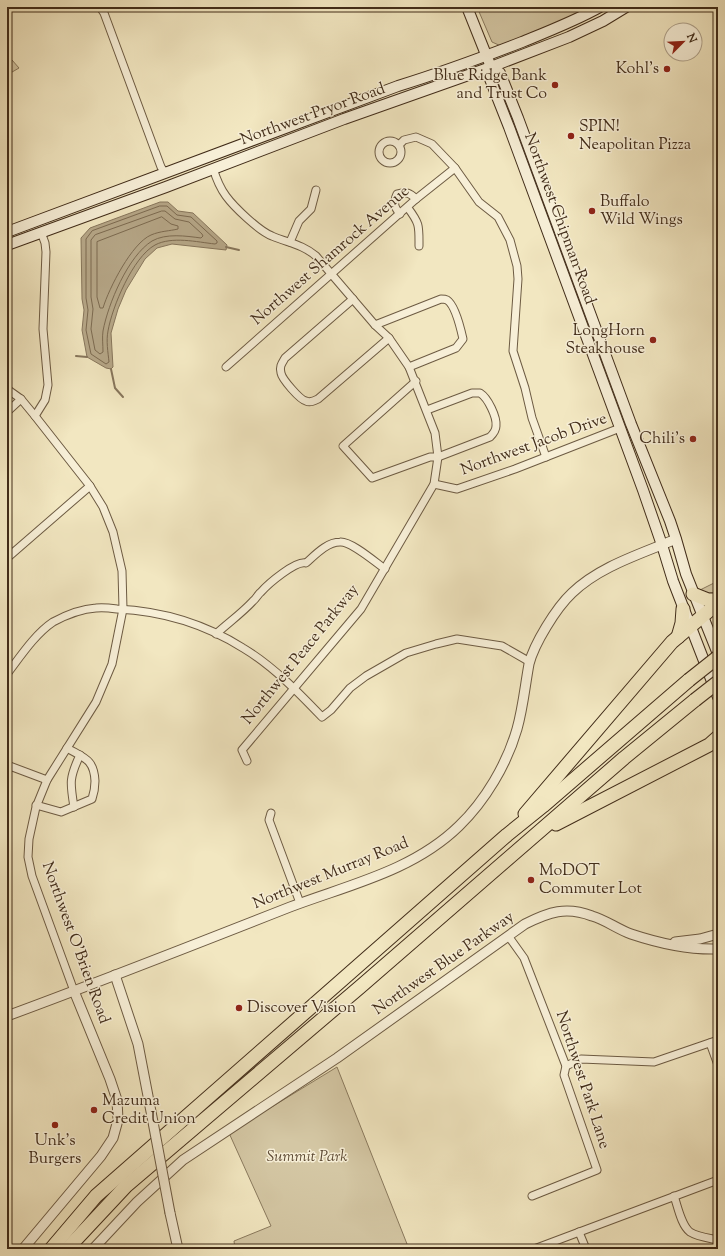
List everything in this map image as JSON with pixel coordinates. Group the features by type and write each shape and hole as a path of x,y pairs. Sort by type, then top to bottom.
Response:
{"highway":[{"path":"693,594 708,600 718,601"},
{"path":"507,835 550,783 678,637 718,601"},
{"path":"678,637 682,623 683,609"},
{"path":"51,1249 96,1196 507,835 718,657"},
{"path":"67,1249 126,1186 360,987 624,758 718,682"},
{"path":"532,838 577,812 715,742"}],"main road":[{"name":"Northwest Chipman Road","path":"467,7 491,67 490,79 620,428 662,545 683,609 718,697"},
{"name":"Northwest Pryor Road","path":"7,232 398,86 442,72 563,26 600,7"},
{"name":"Northwest Pryor Road","path":"7,245 166,187 212,168 344,119 491,67 569,37 603,21 626,7"},
{"name":"Northwest Chipman Road","path":"491,67 500,73 676,539 693,594 718,654"},
{"path":"240,158 245,150 272,139 278,131"},
{"path":"530,184 550,203"},
{"path":"620,428 628,432 640,445"}],"street":[{"path":"100,7 104,13 165,173"},
{"path":"398,145 404,140 416,137 432,144 455,168 479,202 498,217 510,240 517,266 518,279 513,351 525,388 532,418 546,457"},
{"name":"Northwest Peace Parkway","path":"212,168 219,184 232,203 262,230 271,236 307,248 332,274 375,325 389,338 409,367 416,381 435,433 438,457 434,484 361,609 242,750 248,761"},
{"name":"Northwest Shamrock Avenue","path":"226,367 408,208 416,199 455,168"},
{"path":"290,242 299,221 310,209 316,190"},
{"path":"400,214 395,208 394,201 397,194 408,192 416,199"},
{"path":"408,208 417,220 419,230 418,246"},
{"path":"35,416 44,400 48,385 43,329 46,252 45,243 41,232"},
{"path":"353,299 285,358 282,363 280,372 283,378 302,399 307,402 313,402 318,399 389,338"},
{"path":"375,325 441,299 447,300 452,305 462,339 456,348 409,367"},
{"path":"416,381 343,446 372,478 430,457 438,457 490,437 495,430 496,421 488,401 483,395 476,392 427,410"},
{"name":"Northwest O'Brien Road","path":"7,389 21,399 35,416 90,486 103,507 113,532 118,550 122,571 123,609 112,664 96,702 46,780 36,805 29,839 28,857 32,876 74,991 110,1079 117,1100 118,1120 113,1138 102,1156 23,1249"},
{"path":"7,412 21,399"},
{"name":"Northwest Jacob Drive","path":"434,484 457,489 546,457 620,428"},
{"path":"7,558 90,486"},
{"name":"Northwest Murray Road","path":"7,1016 300,903 399,867 443,840 460,825 491,786 510,752 518,727 530,662 545,629 570,595 587,580 608,568 676,539"},
{"path":"216,634 255,600 260,592 274,580 296,564 302,562 306,563 319,551 334,542 342,541 352,546 385,570"},
{"path":"9,672 30,644 53,623 78,611 97,608 123,609 160,614 193,623 243,647 274,670 322,717 331,710 350,688 366,676 406,653 436,644 457,640 502,646 530,662"},
{"path":"36,805 61,812 92,799 94,793 94,770 92,764 67,748"},
{"path":"74,807 70,784 80,755"},
{"path":"7,765 46,780"},
{"path":"271,812 269,820 300,903"},
{"name":"Northwest Blue Parkway","path":"93,1249 136,1202 183,1160 337,1058 509,937 525,924 549,913 574,911 592,916 630,934 664,943 698,949 718,949"},
{"name":"Northwest Blue Parkway","path":"664,943 700,939 718,934"},
{"name":"Northwest Park Lane","path":"509,937 524,958 566,1066 564,1075 597,1170 532,1196"},
{"name":"Northwest O'Brien Road","path":"115,975 138,1044 178,1249"},
{"path":"566,1066 581,1059 654,1062 718,1040"},
{"path":"710,1043 718,1066"},
{"path":"534,1249 718,1180"},
{"path":"674,1196 684,1223 689,1231 718,1240"},
{"path":"579,1232 586,1249"}],"green space":[{"path":"477,7 592,7 501,46 492,42"},
{"path":"7,57 19,68 7,75"},
{"path":"718,581 718,592 708,593 700,590"},
{"name":"Summit Park","path":"337,1067 409,1249 235,1249 234,1241 271,1226 229,1133"}],"water":[{"path":"160,202 168,202 178,211 193,213 227,245 226,250 172,244 157,248 145,259 126,290 118,309 111,333 113,367 111,369 106,368 87,357 82,330 84,310 82,299 81,238 90,228"}],"waterway":[{"path":"226,247 239,250"},
{"path":"76,356 87,357"},
{"path":"111,369 115,388 123,397"}],"place":[{"name":"Kohl's","path":"667,69"},
{"name":"Blue Ridge Bank and Trust Co","path":"555,85"},
{"name":"SPIN! Neapolitan Pizza","path":"571,136"},
{"name":"Buffalo Wild Wings","path":"592,211"},
{"name":"LongHorn Steakhouse","path":"653,340"},
{"name":"Chili's","path":"693,439"},
{"name":"MoDOT Commuter Lot","path":"531,880"},
{"name":"Discover Vision","path":"239,1008"},
{"name":"Mazuma Credit Union","path":"94,1110"},
{"name":"Unk's Burgers","path":"55,1125"}]}
